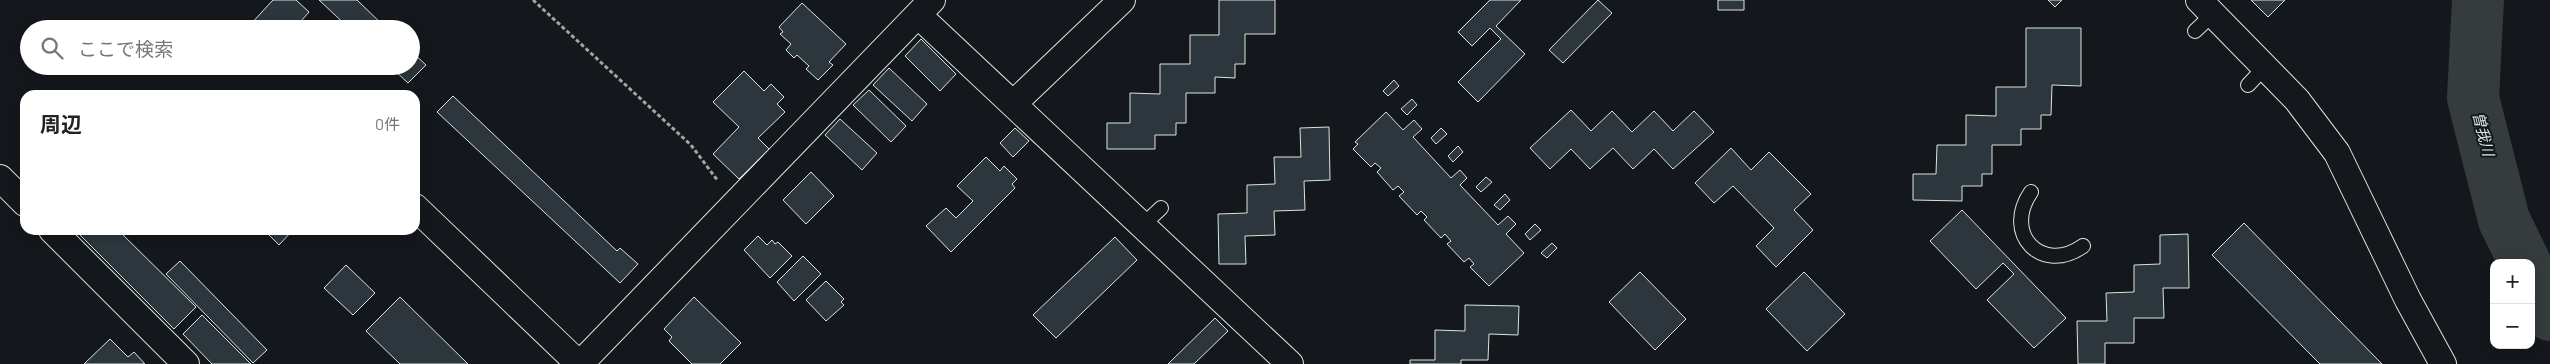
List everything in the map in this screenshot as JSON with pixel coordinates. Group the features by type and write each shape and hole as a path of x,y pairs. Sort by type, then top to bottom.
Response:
{"street":[{"path":"1013,104 1122,0"},
{"path":"420,212 579,364 925,7 1013,104 1290,364"},
{"path":"2202,15 2257,76 2297,100 2337,153 2408,300 2443,364"},
{"path":"0,178 20,198"},
{"path":"57,235 186,364"}],"lane":[{"path":"2031,192 2020,213 2020,225 2024,236 2031,246 2040,252 2063,256 2083,246"},
{"path":"1142,226 1161,208"}],"path":[{"path":"533,0 691,145 735,204"}],"building":[{"path":"273,0 296,0 309,12 302,20 255,20"},
{"path":"319,0 357,0 378,20 340,20"},
{"path":"1219,0 1275,0 1275,34 1245,34 1245,64 1235,64 1235,78 1215,77 1215,93 1186,93 1186,123 1176,123 1176,135 1155,135 1155,149 1107,149 1107,123 1130,123 1130,93 1160,94 1160,64 1190,64 1190,35 1219,35"},
{"path":"1490,0 1521,0 1496,26 1525,54 1478,102 1458,82 1501,39 1490,28 1472,46 1458,32"},
{"path":"1598,0 1612,13 1563,63 1549,50"},
{"path":"1718,0 1744,0 1744,10 1718,10"},
{"path":"2048,0 2062,0 2055,7"},
{"path":"2251,0 2285,0 2268,17"},
{"path":"802,3 846,44 829,62 833,65 818,80 806,69 809,66 797,55 794,58 786,50 791,44 780,34 783,32 779,27"},
{"path":"2026,28 2081,28 2081,86 2052,85 2051,115 2041,115 2041,129 2021,129 2021,145 1992,145 1992,174 1982,174 1982,186 1962,186 1962,201 1913,200 1913,174 1936,174 1937,145 1966,145 1966,115 1996,116 1996,87 2026,87"},
{"path":"921,39 956,74 940,91 905,56"},
{"path":"420,59 426,65 420,71"},
{"path":"889,68 927,104 912,121 873,85"},
{"path":"744,71 764,91 771,84 784,97 777,104 785,112 758,138 769,149 739,179 713,154 739,127 713,102"},
{"path":"400,75 416,75 408,83"},
{"path":"1394,80 1399,86 1388,96 1383,91"},
{"path":"869,90 906,126 891,142 853,105"},
{"path":"453,96 617,251 620,248 638,264 620,283 437,112"},
{"path":"1412,99 1417,105 1407,115 1401,109"},
{"path":"1571,110 1591,131 1612,111 1632,132 1654,111 1673,131 1694,111 1714,132 1673,169 1654,149 1633,169 1613,148 1590,169 1571,149 1550,169 1530,148"},
{"path":"1386,112 1403,130 1414,120 1422,129 1413,137 1451,178 1460,170 1467,178 1460,185 1498,225 1508,216 1516,224 1506,234 1524,253 1489,286 1470,267 1474,264 1469,258 1464,262 1447,244 1451,241 1445,234 1441,238 1424,220 1427,217 1421,211 1417,215 1399,196 1404,192 1398,186 1393,190 1377,172 1381,168 1375,163 1371,167 1353,149 1358,144 1355,142"},
{"path":"840,119 877,153 862,170 825,135"},
{"path":"1329,127 1330,180 1304,181 1305,210 1274,211 1275,235 1245,236 1246,264 1219,264 1218,214 1247,213 1247,185 1275,184 1274,157 1301,157 1300,128"},
{"path":"1015,128 1029,141 1013,157 1000,143"},
{"path":"1441,128 1447,134 1436,144 1431,138"},
{"path":"1458,146 1463,152 1453,162 1448,156"},
{"path":"1731,148 1751,170 1769,152 1811,194 1794,210 1813,230 1776,267 1756,246 1774,228 1733,186 1714,203 1695,183"},
{"path":"986,157 1000,171 1004,166 1017,179 1012,184 1015,188 951,252 926,226 946,208 956,218 973,201 957,186"},
{"path":"811,172 834,196 806,224 783,200"},
{"path":"1486,177 1492,182 1481,192 1476,187"},
{"path":"1505,194 1510,200 1500,210 1494,205"},
{"path":"1962,210 2066,318 2034,348 1987,300 2014,274 2003,263 1976,289 1930,241"},
{"path":"2244,223 2382,364 2320,364 2212,255"},
{"path":"1535,224 1541,230 1530,240 1525,234"},
{"path":"2188,234 2189,288 2163,288 2164,318 2134,318 2134,343 2105,343 2105,364 2078,364 2077,321 2107,321 2106,293 2134,292 2134,265 2160,264 2160,235"},
{"path":"80,235 123,235 196,307 174,329"},
{"path":"269,235 288,235 279,245"},
{"path":"758,236 767,245 772,240 775,244 778,242 792,256 770,278 744,250"},
{"path":"1115,237 1137,260 1056,338 1033,315"},
{"path":"1552,243 1557,248 1547,258 1541,253"},
{"path":"803,256 821,274 794,301 777,282"},
{"path":"180,261 267,350 253,363 166,274"},
{"path":"346,265 375,293 353,315 324,288"},
{"path":"1640,272 1686,319 1655,350 1609,302"},
{"path":"1804,272 1845,314 1807,351 1766,309"},
{"path":"826,281 844,299 841,302 844,305 826,321 806,300"},
{"path":"400,297 468,364 400,364 366,331"},
{"path":"694,297 741,343 720,364 692,364 669,341 672,337 664,329"},
{"path":"1465,305 1519,306 1518,335 1489,334 1488,360 1461,360 1461,364 1410,364 1410,360 1435,360 1435,330 1465,331"},
{"path":"202,315 251,364 212,364 183,334"},
{"path":"1215,318 1228,331 1194,364 1168,364"},
{"path":"110,339 128,357 134,352 145,364 84,364"}],"waterway":[{"name":"曽我川","path":"2478,0 2473,98 2504,220 2523,259"},
{"name":"曽我川","path":"2535,284 2550,315"}]}
